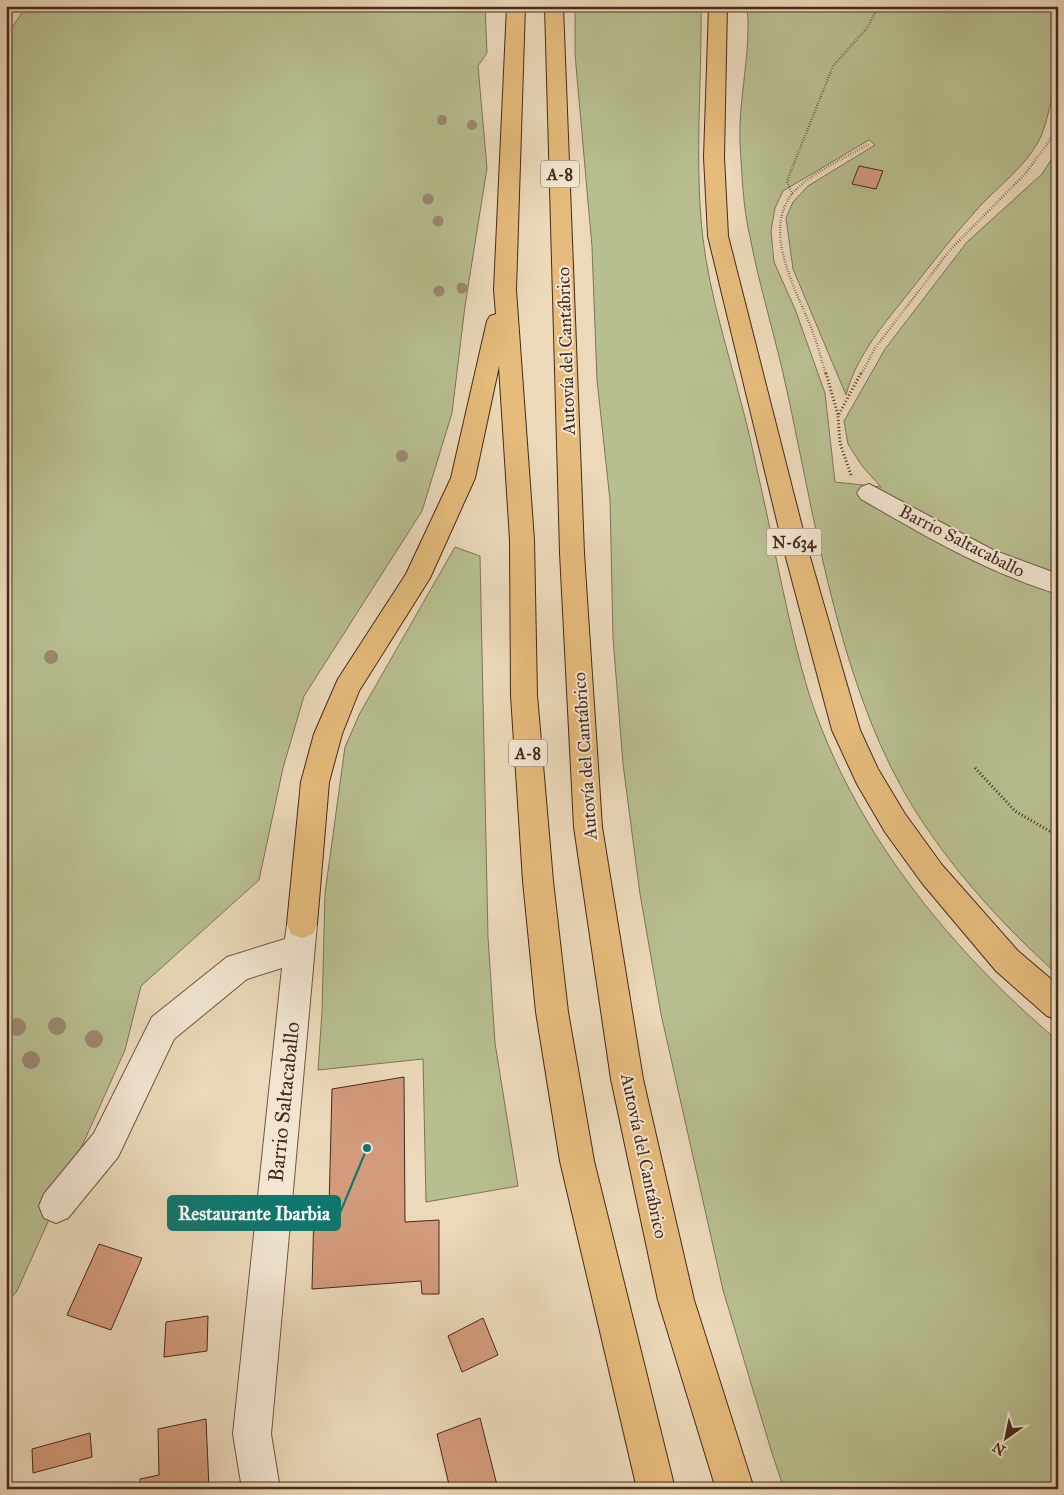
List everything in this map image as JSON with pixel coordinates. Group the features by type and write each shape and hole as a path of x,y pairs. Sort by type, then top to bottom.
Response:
{"highway":[{"name":"A-8","path":"516,6 505,290 522,540 524,695 538,881 552,1012 577,1161 656,1489"},
{"name":"Autovía del Cantábrico","path":"554,6 572,553 588,828 627,1079 637,1127 676,1300 735,1489"},
{"name":"N-634","path":"718,6 714,157 718,236 796,550 846,730 867,776 895,823 932,874 1007,961 1058,1005"},
{"path":"301,936 315,782 328,734 347,687 417,578 462,478 505,290"}],"street":[{"name":"Barrio Saltacaballo","path":"870,493 992,560 1039,579 1058,584"},
{"path":"56,1206 106,1145 163,1028 238,967 301,936"},
{"name":"Barrio Saltacaballo","path":"261,1489 252,1434 301,936"}],"path":[{"path":"792,194 787,181 833,66 867,28 876,15 879,6"},
{"path":"838,416 875,348 950,250 1025,174 1050,140 1058,120"},
{"path":"869,144 811,178 792,194 780,222 783,258 812,330 838,416 840,443 851,474 870,493"},
{"path":"975,768 1015,811 1058,836"}],"green space":[{"path":"20,6 485,6 487,53 478,66 487,168 465,306 452,413 422,511 304,696 283,768 259,880 141,986 125,1050 17,1291 6,1304 6,46 11,29 22,13"},
{"path":"575,6 701,6 699,181 700,210 706,260 720,323 749,434 795,642 809,694 828,745 852,793 879,840 910,884 943,927 979,967 1058,1041 1058,1489 784,1489 771,1450 723,1290 661,1014 640,894 623,764 613,638 610,500 597,380 592,247 575,54"},
{"path":"747,6 1058,6 1058,84 1041,137 1018,169 981,205 882,327 857,366 846,395 793,269 786,218 793,202 808,186 875,145 869,140 783,191 775,208 771,231 774,262 795,309 825,393 835,482 881,487 862,466 848,444 844,421 885,349 967,242 1042,174 1058,149 1058,975 993,911 935,841 903,790 881,745 861,697 831,595 787,391 758,276 746,214 742,179 740,126 748,40"},
{"path":"455,547 480,556 488,937 495,1043 518,1186 426,1202 423,1059 318,1070 322,1012 325,893 345,747 360,713"}],"building":[{"path":"859,166 883,171 876,189 852,184"},
{"path":"404,1077 405,1222 439,1220 439,1294 422,1294 421,1281 312,1289 314,1209 329,1208 332,1089"},
{"path":"99,1244 142,1258 111,1330 67,1315"},
{"path":"208,1316 207,1351 164,1357 166,1322"},
{"path":"483,1318 498,1355 462,1372 448,1336"},
{"path":"480,1418 498,1489 450,1489 437,1434"},
{"path":"206,1419 209,1489 140,1489 140,1479 159,1475 158,1429"},
{"path":"90,1433 92,1457 33,1473 32,1449"}],"place":[{"name":"Restaurante Ibarbia","path":"367,1148"}]}
